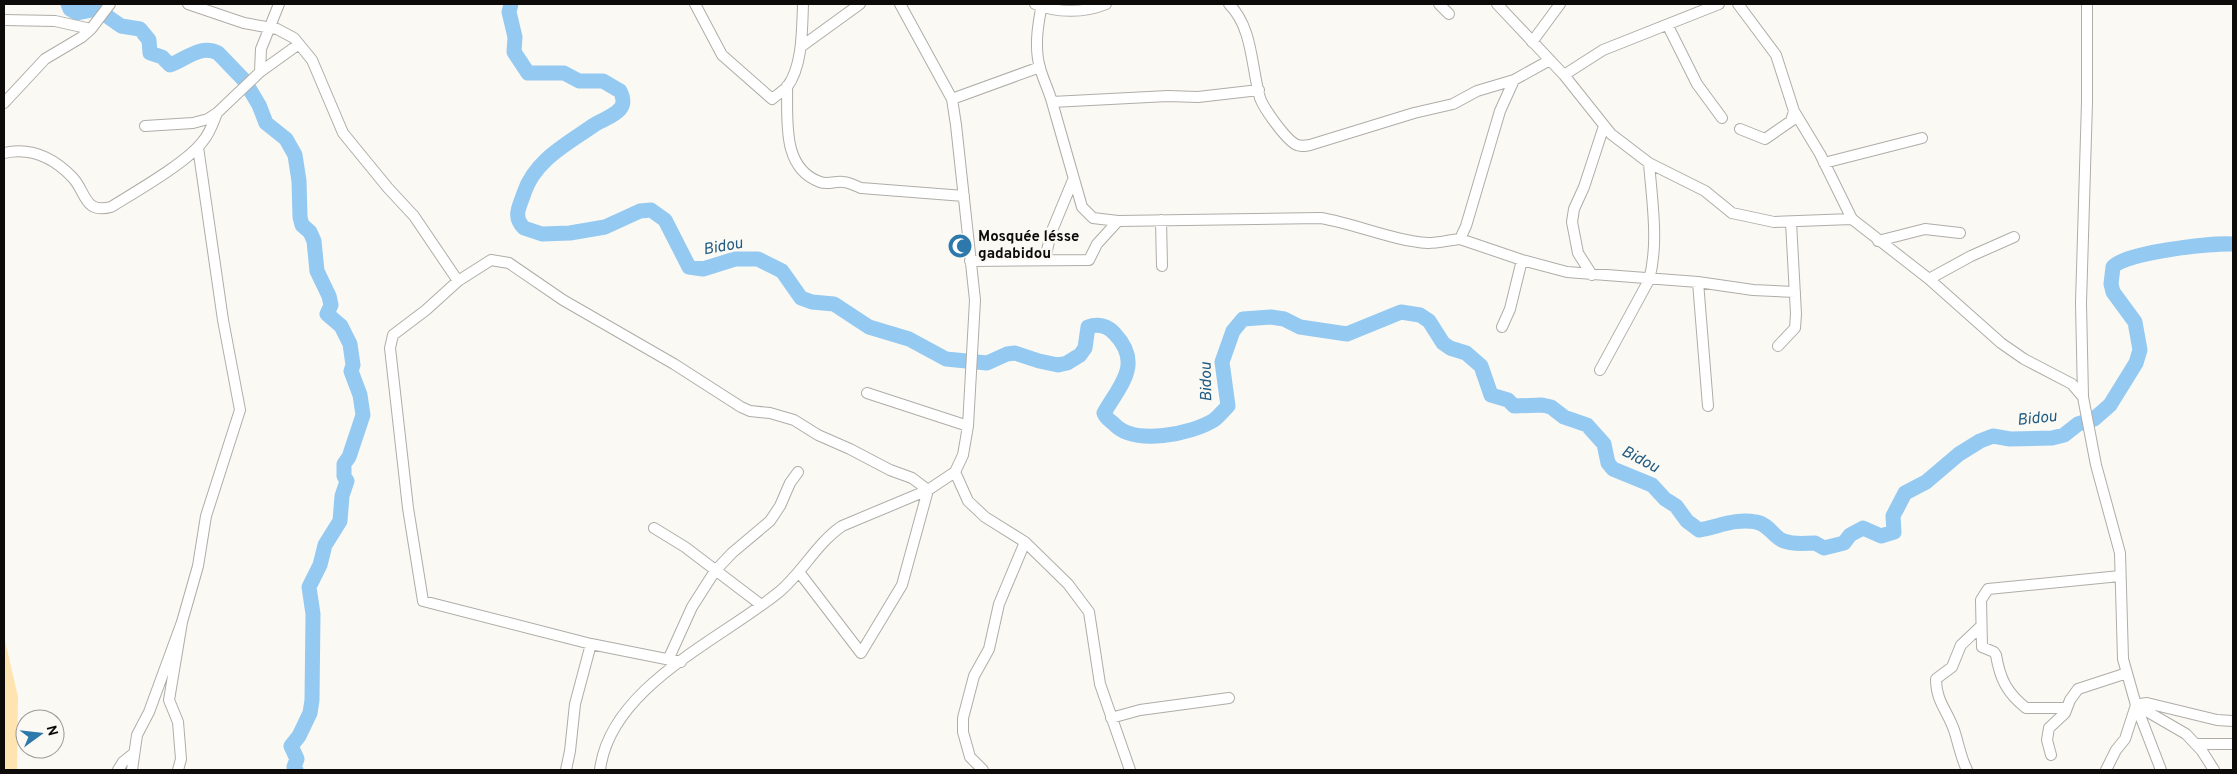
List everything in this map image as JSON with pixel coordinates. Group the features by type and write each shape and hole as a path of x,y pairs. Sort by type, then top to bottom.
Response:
{"street":[{"path":"188,4 244,23 269,26 284,32 298,44 312,60 343,133 388,188 414,216 458,281"},
{"path":"260,72 259,57 269,26 279,4"},
{"path":"695,4 722,55 772,99 787,86"},
{"path":"803,4 802,46 787,86 788,124 792,156 800,168 816,180 828,184 842,182 861,188 964,196"},
{"path":"802,46 860,4"},
{"path":"600,770 604,751 628,709 636,699 681,662 778,592 799,572 831,533 842,526 928,490 955,472 963,455 968,426 975,300 952,99 900,4"},
{"path":"1106,4 1074,11 1039,5 1037,37 1040,67 1073,169 1073,180 1080,202 1088,215 1118,221 1321,218 1346,222 1417,242 1431,243 1460,239 1522,260 1566,272 1648,280 1698,282 1753,290 1795,292"},
{"path":"1229,4 1240,16 1261,100 1271,116 1294,143 1301,146 1310,146 1414,112 1453,104 1470,94 1514,80 1550,60"},
{"path":"1439,4 1449,14"},
{"path":"1497,4 1564,75 1604,126 1622,144 1649,163 1692,182 1732,213 1774,222 1852,219"},
{"path":"1532,42 1560,4"},
{"path":"1564,75 1604,50 1719,4"},
{"path":"1738,4 1776,55 1794,111 1824,163 1852,219 1928,279 1964,313 2011,351 2072,384 2084,397"},
{"path":"2087,4 2087,102 2081,303 2084,397 2096,465 2118,543 2122,649 2127,674 2136,705 2160,768 2168,770"},
{"path":"4,104 45,59 82,37 91,29 105,10"},
{"path":"4,21 55,21 91,29"},
{"path":"1668,26 1697,84 1722,118"},
{"path":"145,126 193,123 208,119 217,113 260,72 298,44"},
{"path":"952,99 1040,67"},
{"path":"1460,239 1466,226 1500,111 1514,80"},
{"path":"1052,102 1168,96 1198,97 1259,90"},
{"path":"1740,129 1766,139 1791,121 1794,111"},
{"path":"4,152 21,150 34,152 47,158 75,180 85,199 91,205 104,209 111,207 155,179 198,147 210,130 217,113"},
{"path":"1592,275 1578,253 1572,222 1574,210 1584,187 1604,126"},
{"path":"1824,163 1922,138"},
{"path":"132,770 137,735 149,712 182,622 198,566 206,516 240,410 223,320 198,147"},
{"path":"1600,370 1648,280 1653,264 1654,241 1649,163"},
{"path":"1045,259 1051,233 1073,180"},
{"path":"1161,220 1162,266"},
{"path":"970,261 1090,260 1101,239 1118,221"},
{"path":"1778,346 1795,328 1791,222"},
{"path":"1878,241 1925,229 1960,233"},
{"path":"1928,279 1971,256 2014,237"},
{"path":"681,662 591,644 423,601 408,508 390,348 393,335 426,310 458,281 491,260 509,263 563,300 674,364 742,407 750,411 770,413 794,420 818,435 890,470 912,478 928,490"},
{"path":"1502,327 1510,309 1522,260"},
{"path":"1698,282 1708,406"},
{"path":"867,393 968,426"},
{"path":"668,660 692,607 716,571 737,548 770,521 798,472"},
{"path":"955,472 968,501 985,517 1025,542 1068,584 1089,612 1100,684 1130,770"},
{"path":"799,572 861,653 902,585 928,490"},
{"path":"654,528 684,547 760,604"},
{"path":"983,770 970,757 963,732 963,718 974,676 989,649 999,604 1025,542"},
{"path":"2066,708 2033,710 2026,708 2017,701 2002,680 1994,652 1982,646 1982,600 1988,590 2120,576"},
{"path":"178,770 180,759 178,722 169,700 180,646 182,622"},
{"path":"1967,770 1962,762 1955,732 1938,700 1936,679 1952,667 1960,645 1981,626"},
{"path":"566,770 575,704 591,644"},
{"path":"2051,755 2047,740 2048,731 2064,713 2078,689 2127,674"},
{"path":"1111,718 1140,710 1229,698"},
{"path":"2136,705 2147,703 2218,720 2233,721"},
{"path":"2136,705 2152,712 2173,728 2182,731 2196,744 2214,770"},
{"path":"2106,770 2116,750 2125,739 2136,705"},
{"path":"2196,744 2233,744"},
{"path":"118,770 123,762 133,754"}],"shaded area":[{"path":"4,636 18,697 18,709 15,709 15,759 17,759 17,770 4,770"}],"waterway":[{"path":"68,4 70,9 77,13 97,9 121,26 140,29 149,40 150,53 162,57 170,65 205,50 218,53 244,80 259,105 266,123 286,139 295,155 302,225 310,232 314,241 317,271 329,296 331,305 327,314 341,326 350,344 353,365 351,371 360,395 363,415 349,457 344,464 344,476 347,481 342,496 340,521 325,545 320,565 309,587 313,614 312,700 310,713 299,736 291,746 297,759 294,767 296,770"},
{"name":"Bidou","path":"511,4 509,12 515,37 514,52 528,73 564,73 579,81 603,81 620,91 623,100 622,107 617,112 563,146 536,171 529,181 518,211 518,219 524,228 542,234 570,233 605,227 640,211 651,210 665,220 689,267 703,269 735,259 758,259 782,271 801,298 812,302 834,304 869,327 909,339 946,359 987,363 1007,354 1015,353 1058,365 1067,363 1080,355 1085,348 1088,327 1095,325 1106,327 1115,334 1123,345 1128,365 1122,384 1104,413 1108,419 1123,431 1135,435 1163,436 1192,430 1214,420 1228,406 1222,362 1233,331 1243,319 1271,317 1284,319 1300,327 1347,334 1401,312 1420,315 1429,321 1443,343 1450,348 1466,353 1481,366 1491,395 1508,400 1514,406 1542,405 1551,407 1564,417 1587,425 1604,444 1608,463 1613,469 1652,485 1665,499 1676,506 1687,521 1699,530 1741,521 1756,522 1764,525 1784,541 1815,543 1824,548 1844,543 1850,535 1863,528 1881,536 1894,532 1893,516 1905,493 1926,482 1959,454 1980,441 1993,436 2010,439 2052,438 2064,435 2078,424 2094,419 2110,405 2136,363 2140,350 2135,322 2113,292 2111,284 2113,267 2134,257 2151,253 2189,247 2233,244"}],"place":[{"name":"Mosquée lésse gadabidou","path":"960,246"}]}
